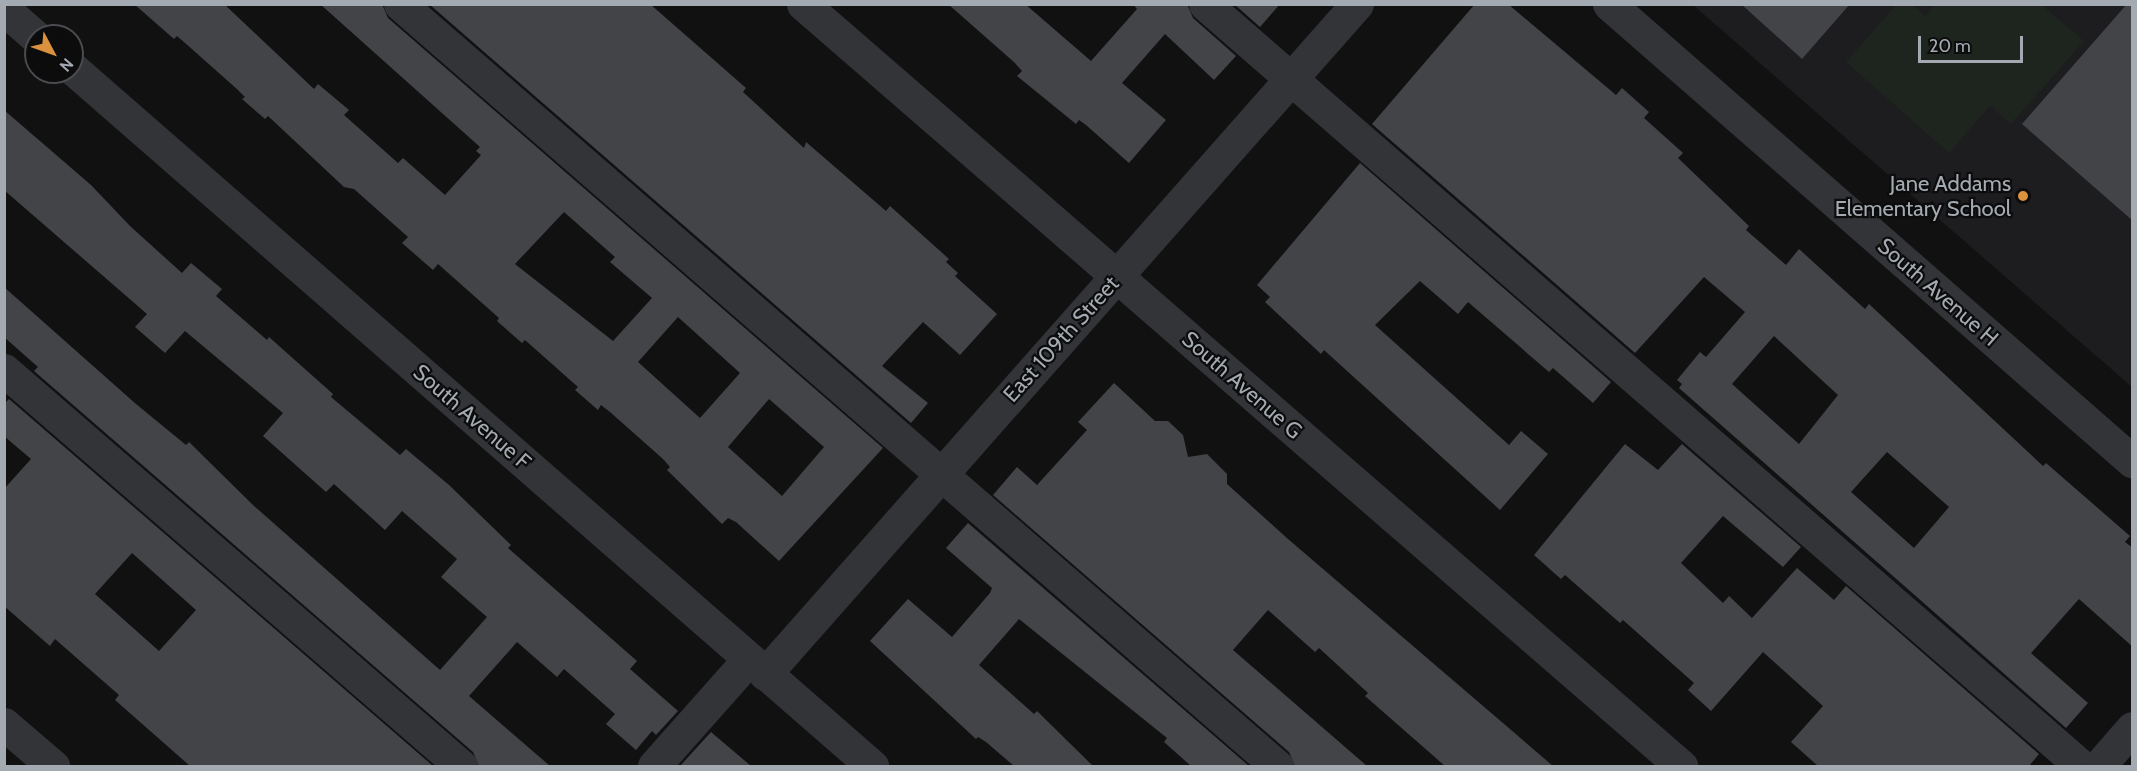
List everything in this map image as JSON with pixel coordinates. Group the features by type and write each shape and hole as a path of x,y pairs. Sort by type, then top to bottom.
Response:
{"street":[{"path":"400,4 1277,766"},
{"name":"South Avenue G","path":"803,4 1681,766"},
{"path":"1205,4 2081,766"},
{"name":"East 109th Street","path":"654,766 757,666 941,475 1357,4"},
{"name":"South Avenue H","path":"1609,4 2133,461"},
{"path":"4,9 24,26"},
{"name":"South Avenue F","path":"84,78 872,766"},
{"path":"4,370 461,766"},
{"path":"4,724 53,766"},
{"path":"2098,766 2133,728"}],"shaded area":[{"name":"Jane Addams Elementary School","path":"1693,5 2132,5 2132,387"},
{"path":"1896,5 1912,5 1925,16 1935,5 2042,5 2084,41 2011,124 1990,106 1949,153 1846,62"}],"building":[{"path":"134,4 224,4 314,89 318,84 349,110 344,115 398,163 403,158 445,195 481,155 476,151 480,147 320,4 382,4 388,18 883,448 779,561 736,522 728,518 722,524 667,470 670,467 663,459 610,412 601,405 598,410 575,390 578,387 525,340 522,343 497,321 499,318 438,264 433,270 402,243 408,237 354,189 344,187 268,116 265,119 242,99 245,97 238,90 177,36 174,39","holes":["564,212 615,257 610,262 652,298 613,341 515,264","678,317 740,373 700,418 638,362","769,399 824,447 782,496 728,447"]},
{"path":"429,4 650,4 746,88 743,92 804,148 806,142 886,211 890,206 949,259 946,262 958,273 955,276 997,314 960,355 923,322 882,366 928,403 911,423"},
{"path":"948,4 1025,4 1091,61 1137,9 1133,4 1187,4 1193,18 1236,56 1214,80 1165,34 1122,83 1166,120 1129,163 1086,125 1079,120 1076,124 1017,76 1022,71 1015,63"},
{"path":"1234,4 1280,4 1260,27"},
{"path":"1475,4 1508,4 1616,95 1622,88 1649,112 1644,118 1683,153 1678,158 1749,226 1746,230 1786,265 1799,249 1865,309 1869,304 2043,466 2046,463 2130,536 2125,542 2133,548 2133,647 2079,599 2031,653 2088,703 2066,728 1679,388 1682,384 1677,380 1700,352 1706,357 1745,312 1704,277 1635,353 1372,124","holes":["1774,336 1838,395 1799,444 1732,384","1887,452 1949,507 1914,548 1851,492"]},
{"path":"1741,4 1850,4 1802,59"},
{"path":"2127,4 2133,4 2133,221 2022,124"},
{"path":"4,110 91,185 130,226 182,273 191,263 222,289 216,296 267,340 269,337 333,394 331,397 400,455 406,449 449,485 511,545 508,548 637,661 630,669 678,711 656,735 652,731 636,750 606,724 615,714 564,669 557,677 517,642 469,696 550,766 479,766 473,752 34,371 38,367 4,337 4,287 136,404 186,445 189,442 253,505 440,670 487,617 441,577 457,559 402,511 385,530 334,484 326,492 263,436 283,413 185,331 165,353 135,327 147,314 4,190"},
{"path":"1360,163 1611,382 1593,403 1553,368 1549,372 1468,302 1458,314 1420,281 1375,325 1509,445 1521,431 1548,454 1500,510 1324,350 1321,354 1265,302 1270,297 1257,285"},
{"path":"1114,383 1155,421 1168,421 1183,435 1188,457 1207,454 1227,474 1227,484 1553,766 1445,766 1365,696 1368,693 1319,648 1315,652 1268,610 1233,650 1367,766 1295,766 1289,752 993,495 1017,467 1037,485 1087,430 1078,422"},
{"path":"9,399 433,766 190,766 115,700 119,695 55,639 50,646 4,606 4,489 31,459 4,436 4,404","holes":["132,553 196,610 159,651 95,594"]},
{"path":"1625,444 1658,470 1682,444 1801,547 1783,567 1723,516 1681,563 1723,603 1729,596 1752,618 1797,568 1834,600 1846,586 2039,754 2029,766 1818,766 1791,742 1823,706 1763,652 1711,711 1688,690 1694,683 1623,620 1620,623 1565,575 1561,579 1534,555"},
{"path":"968,523 1249,766 1191,766 1164,742 1167,738 1019,619 979,665 1034,714 1037,711 1093,766 1014,766 986,742 978,737 976,739 870,641 908,599 952,637 990,593 992,588 946,548"},
{"path":"711,732 751,766 680,766"}],"place":[{"name":"Jane Addams Elementary School","path":"2023,196"}]}
